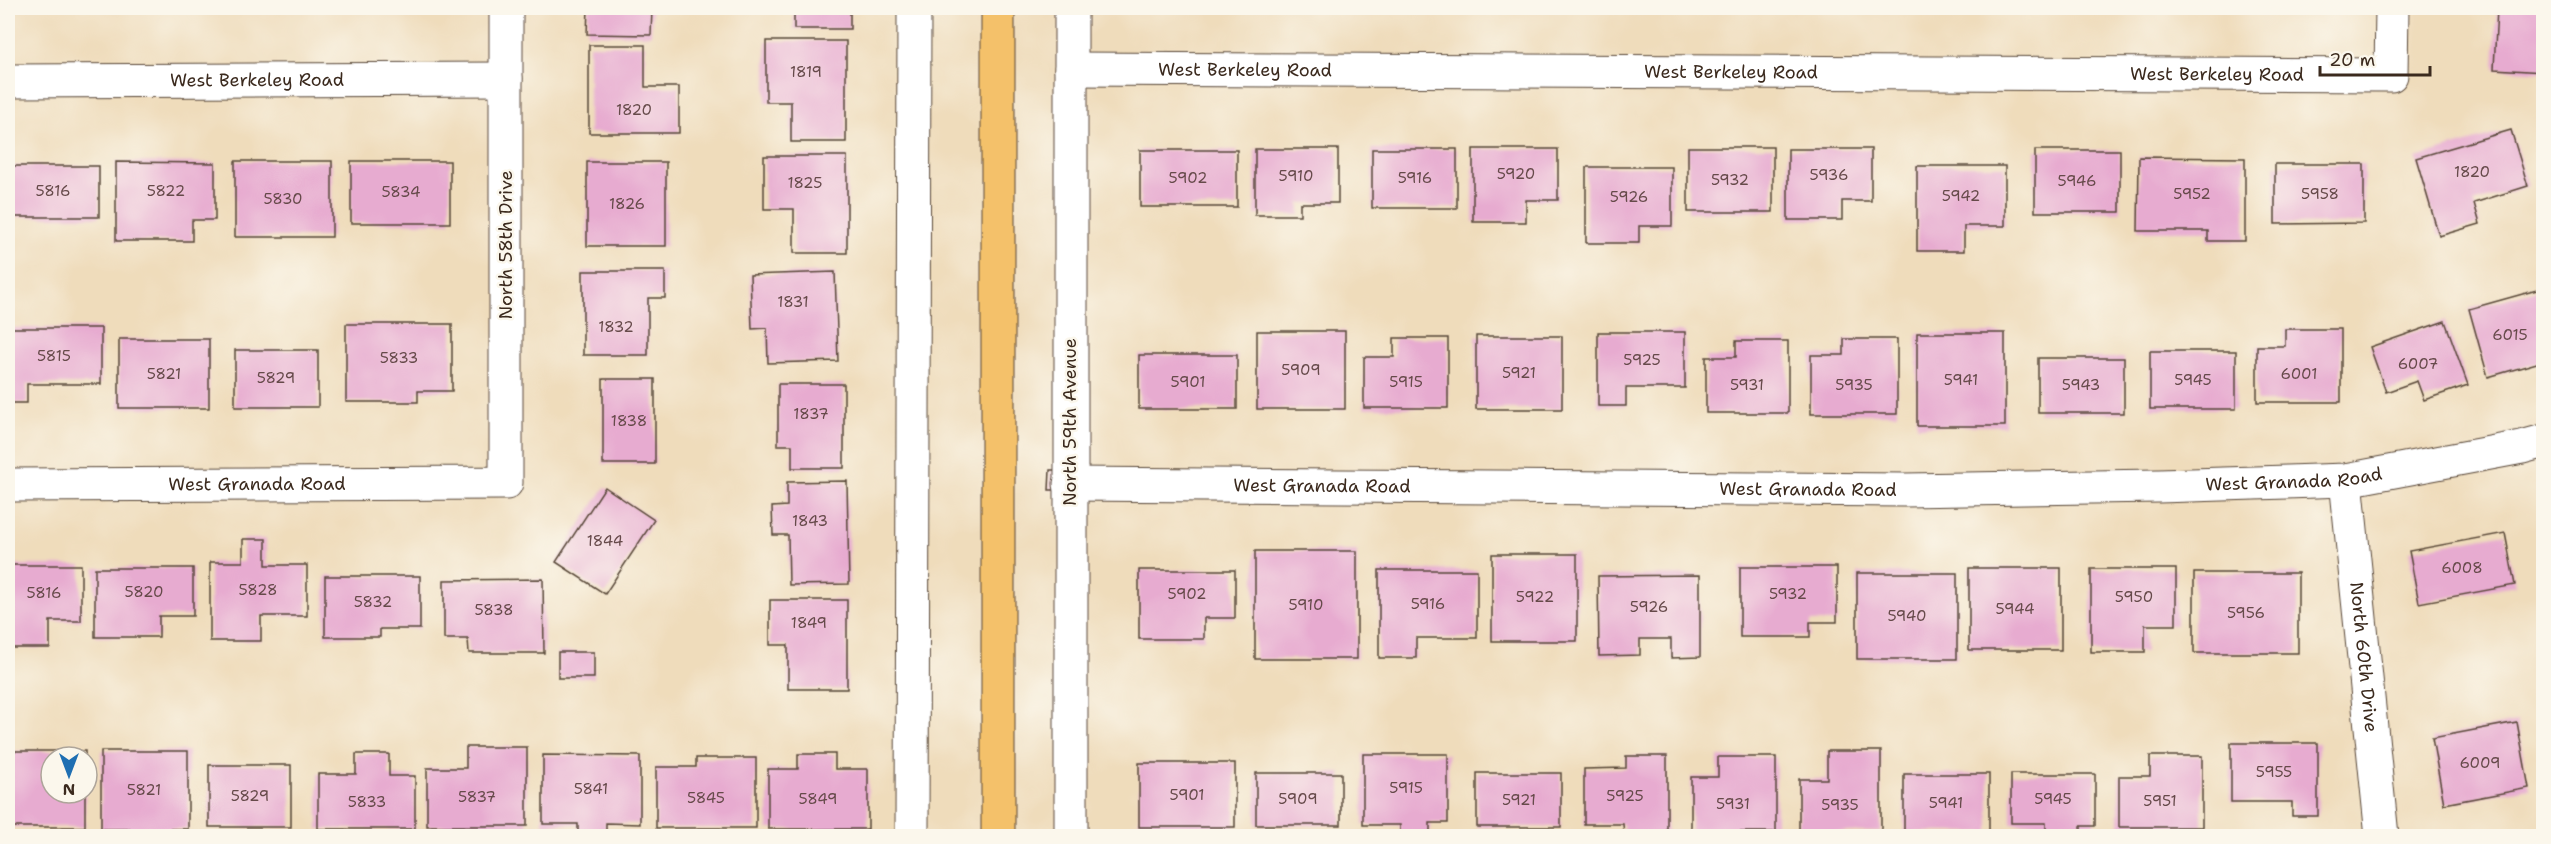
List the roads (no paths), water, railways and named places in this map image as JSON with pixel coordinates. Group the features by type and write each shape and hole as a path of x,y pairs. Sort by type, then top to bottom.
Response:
{"main road":[{"path":"998,8 998,837"}],"street":[{"name":"North 58th Drive","path":"506,8 506,483"},
{"path":"912,837 914,8"},
{"name":"North 59th Avenue","path":"1071,8 1071,837"},
{"name":"West Berkeley Road","path":"1071,69 2391,75 2392,8"},
{"name":"West Berkeley Road","path":"8,81 506,79"},
{"name":"West Granada Road","path":"1070,484 1906,490 2158,486 2346,480 2544,441"},
{"name":"North 60th Drive","path":"2346,480 2382,837"},
{"name":"West Granada Road","path":"8,485 506,483"}]}
